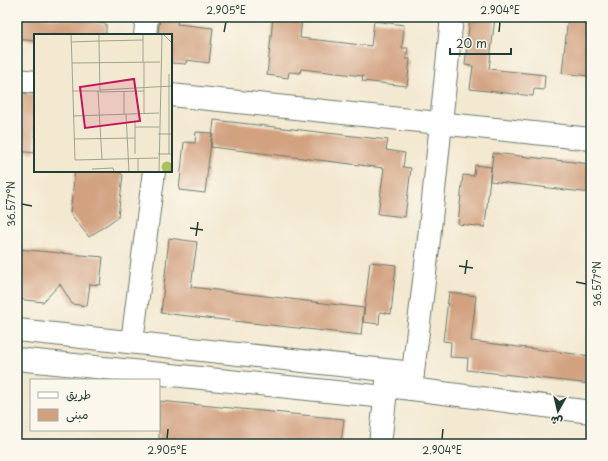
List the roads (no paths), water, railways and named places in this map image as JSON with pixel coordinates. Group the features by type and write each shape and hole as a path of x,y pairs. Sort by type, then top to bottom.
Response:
{"street":[{"path":"145,34 147,17"},
{"path":"412,381 428,248 452,17"},
{"path":"17,80 34,82"},
{"path":"172,95 591,139"},
{"path":"132,342 154,172"},
{"path":"17,330 132,342 387,384"},
{"path":"17,360 387,384 412,381 591,412"},
{"path":"380,444 387,384"}]}
